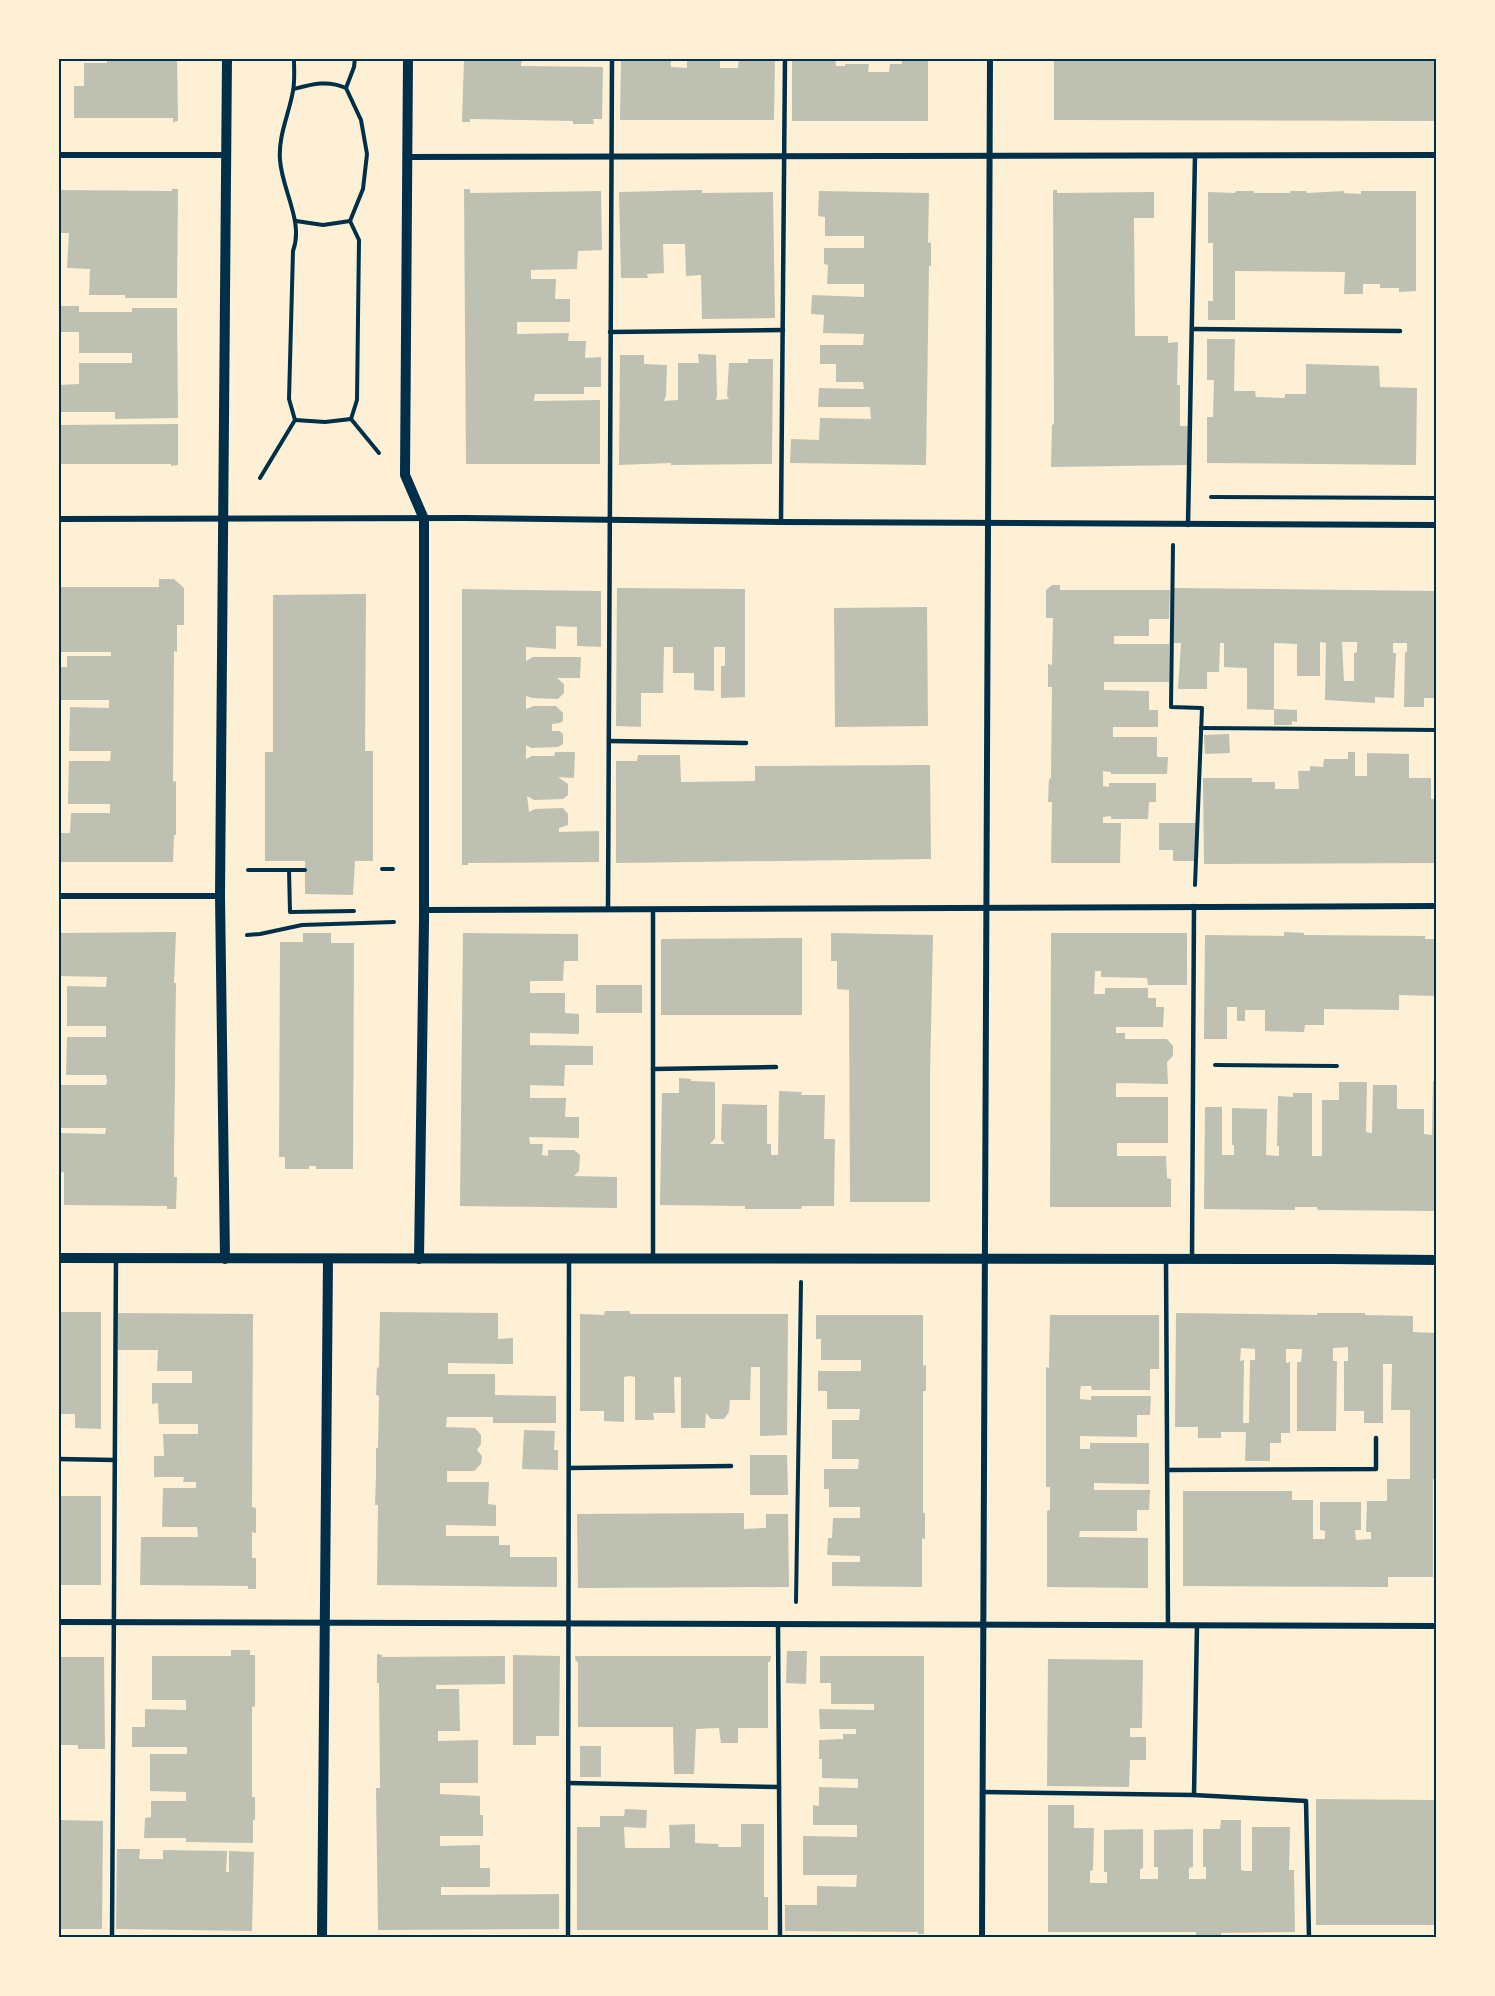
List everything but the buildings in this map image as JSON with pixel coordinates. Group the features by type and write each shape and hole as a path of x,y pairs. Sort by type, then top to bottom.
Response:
{"street":[{"path":"225,1259 220,896 227,58"},
{"path":"408,58 405,475 424,519 424,910 419,1259"},
{"path":"981,1938 990,58"},
{"path":"58,155 226,155"},
{"path":"408,157 1437,155"},
{"path":"58,519 1437,525"},
{"path":"58,896 220,896"},
{"path":"424,910 1437,906"},
{"path":"58,1258 1192,1257 1437,1260"},
{"path":"322,1938 328,1259"},
{"path":"58,1622 1437,1626"}],"lane":[{"path":"608,909 612,58"},
{"path":"781,522 785,58"},
{"path":"1188,525 1193,329 1194,155"},
{"path":"1193,329 1400,331"},
{"path":"610,332 783,330"},
{"path":"609,741 746,743"},
{"path":"1192,1257 1194,906"},
{"path":"653,909 653,1258"},
{"path":"653,1069 777,1067"},
{"path":"1166,1257 1168,1625"},
{"path":"112,1938 117,1258"},
{"path":"568,1938 569,1258"},
{"path":"1168,1470 1376,1469 1376,1438"},
{"path":"58,1459 115,1460"},
{"path":"569,1468 730,1466"},
{"path":"778,1624 780,1938"},
{"path":"1194,1795 1197,1625"},
{"path":"568,1783 779,1787"},
{"path":"982,1792 1194,1795 1306,1801 1309,1938"}],"path":[{"path":"260,478 295,420 289,399 296,221 286,192 280,159 284,125 294,90 294,58"},
{"path":"346,88 355,58"},
{"path":"294,90 321,82 336,83 346,88 361,120 367,154 363,189 350,221 359,240 357,400 351,419"},
{"path":"296,221 323,225 350,221"},
{"path":"1437,288 1437,297"},
{"path":"1437,390 1437,400"},
{"path":"295,420 325,422 351,419"},
{"path":"351,419 385,460"},
{"path":"1173,524 1171,707 1202,708 1194,906"},
{"path":"1201,728 1437,730"},
{"path":"382,869 393,869"},
{"path":"248,870 305,870"},
{"path":"289,870 290,912 354,911"},
{"path":"246,935 302,925 394,922"},
{"path":"1193,1064 1337,1066"},
{"path":"796,1624 801,1258"}]}
